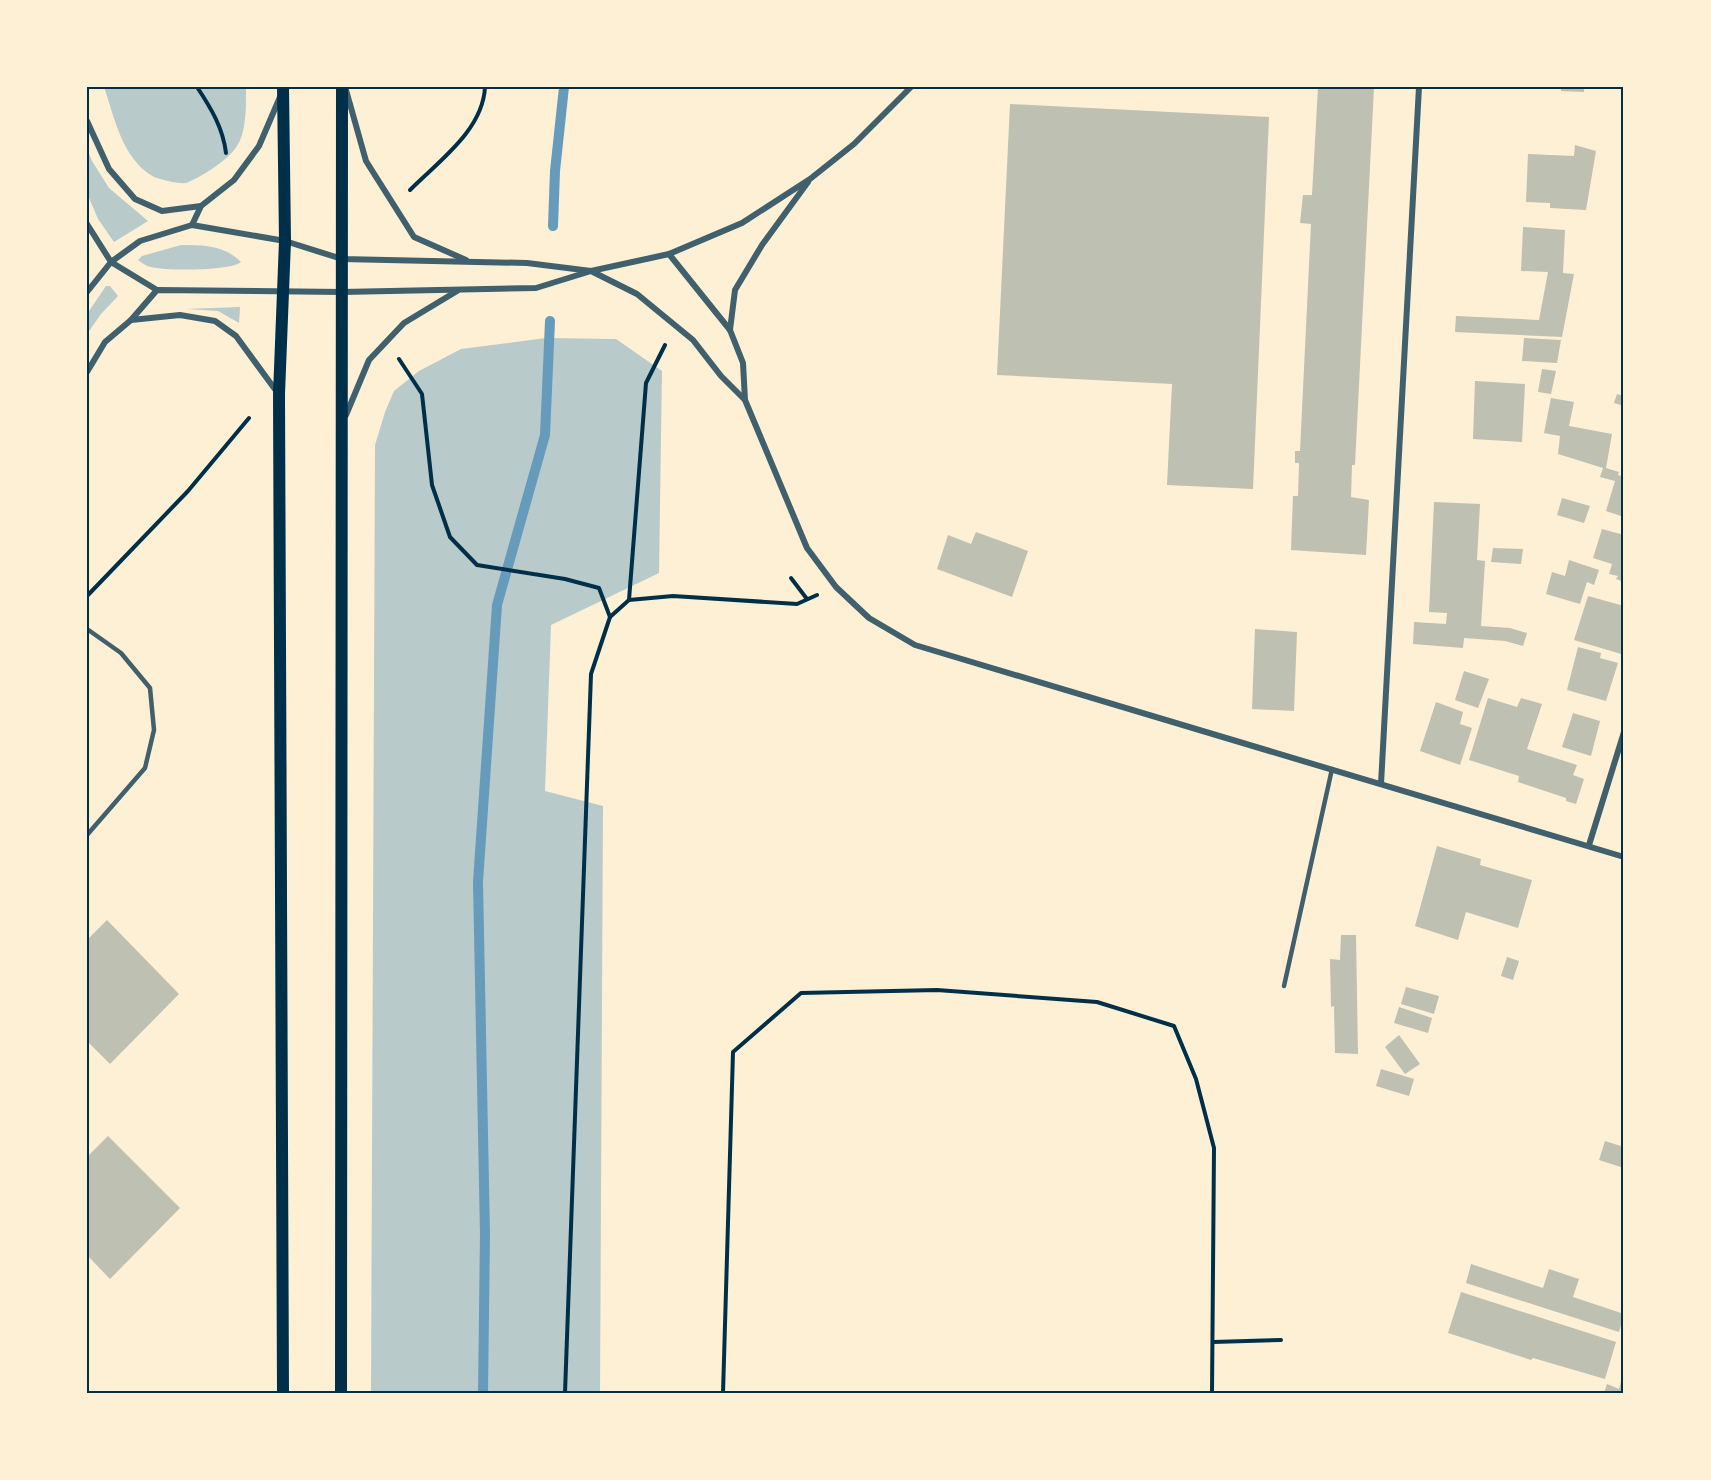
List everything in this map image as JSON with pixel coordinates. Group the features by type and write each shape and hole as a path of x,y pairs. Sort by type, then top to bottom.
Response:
{"main road":[{"path":"341,1393 344,87"},
{"path":"283,88 285,242 279,394 283,1393"}],"street":[{"path":"344,87 366,161 414,237 470,261"},
{"path":"87,224 111,262 158,290 342,292 536,288 591,271 669,254 742,223 810,179 854,144 911,87"},
{"path":"1381,784 1419,87"},
{"path":"192,225 201,207 234,180 259,146 283,88"},
{"path":"87,121 109,169 135,199 162,211 201,207"},
{"path":"730,330 735,290 762,245 810,179"},
{"path":"87,292 111,262 140,241 192,225 285,242 342,259 527,263 591,271 637,294 685,333 745,400 807,548 836,587 869,618 915,645 1624,857"},
{"path":"669,254 730,330 743,363 745,400"},
{"path":"342,423 369,360 404,323 460,289"},
{"path":"87,372 105,342 131,320 158,290"},
{"path":"131,320 180,315 215,321 236,336 279,394"},
{"path":"1589,845 1624,732"}],"lane":[{"path":"87,629 122,653 150,688 154,730 145,768 87,835"},
{"path":"1284,986 1332,769"}],"path":[{"path":"197,87 213,112 225,141 228,162"},
{"path":"409,191 464,137 484,102 485,87"},
{"path":"629,600 646,383 668,338"},
{"path":"396,355 422,394 432,485 450,537 477,565 599,588 610,617"},
{"path":"88,595 188,492 249,418"},
{"path":"791,578 807,599"},
{"path":"565,1393 591,674 610,617 629,600 673,596 797,604 836,587"},
{"path":"723,1393 733,1052 801,993 937,990 1097,1002 1174,1026 1196,1079 1214,1148 1212,1393"},
{"path":"1213,1342 1281,1340"}],"shaded area":[{"path":"104,87 246,87 242,136 226,159 192,181 179,183 154,177 134,160 127,149 116,125"},
{"path":"87,149 109,188 148,221 114,242 98,219 87,193"},
{"path":"181,245 221,249 241,262 212,269 183,270 151,267 138,260 142,256"},
{"path":"106,286 110,286 118,296 87,334 87,314"},
{"path":"240,307 239,323 218,311 186,309"},
{"path":"546,338 616,339 662,371 659,573 551,625 545,791 603,806 600,1393 371,1393 375,445 394,391 419,371 461,349"}],"building":[{"path":"1318,87 1374,87 1355,465 1352,465 1351,497 1369,500 1366,555 1291,550 1293,496 1298,496 1299,463 1295,463 1295,451 1300,451 1311,224 1300,223 1303,195 1312,195"},
{"path":"1561,87 1584,87 1584,92 1561,91"},
{"path":"1010,104 1269,117 1253,489 1167,485 1172,384 997,375"},
{"path":"1575,145 1596,151 1586,210 1550,208 1550,203 1526,202 1528,154 1574,156"},
{"path":"1523,227 1565,230 1563,273 1574,274 1562,337 1455,332 1456,316 1539,320 1548,272 1521,271"},
{"path":"1524,338 1561,340 1557,363 1522,361"},
{"path":"1542,369 1556,371 1551,394 1538,392"},
{"path":"1475,381 1525,384 1522,442 1473,439"},
{"path":"1617,394 1624,396 1624,406 1614,403"},
{"path":"1551,398 1574,402 1569,426 1612,434 1606,468 1619,472 1618,475 1624,477 1624,517 1606,511 1615,481 1600,477 1603,468 1558,454 1560,436 1544,433"},
{"path":"1562,498 1590,506 1584,523 1557,515"},
{"path":"1434,502 1480,504 1477,560 1485,561 1481,626 1510,628 1527,633 1523,646 1505,641 1464,638 1463,648 1413,644 1414,622 1446,624 1447,613 1429,612"},
{"path":"1602,529 1624,535 1624,582 1616,579 1618,576 1609,574 1612,564 1593,558"},
{"path":"976,532 1028,551 1012,597 937,569 948,535 971,544"},
{"path":"1493,548 1523,549 1521,564 1491,562"},
{"path":"1569,560 1599,570 1594,585 1587,582 1580,604 1546,594 1552,572 1565,576"},
{"path":"1588,596 1624,606 1624,644 1621,654 1574,640"},
{"path":"1255,629 1297,632 1294,711 1252,709"},
{"path":"1578,647 1601,653 1600,658 1618,663 1606,701 1567,690"},
{"path":"1464,671 1489,679 1478,708 1455,700"},
{"path":"1488,698 1517,707 1521,698 1542,704 1527,749 1577,765 1573,775 1584,779 1576,804 1566,801 1566,798 1518,782 1519,776 1469,760"},
{"path":"1436,702 1463,712 1460,724 1472,728 1460,765 1420,751"},
{"path":"1573,713 1600,721 1591,756 1562,747"},
{"path":"1437,846 1481,859 1480,865 1532,880 1518,928 1466,912 1458,940 1415,926"},
{"path":"107,920 179,994 110,1064 87,1041 87,940"},
{"path":"1341,935 1356,935 1358,1054 1335,1053 1330,959 1340,960"},
{"path":"1507,957 1519,961 1513,980 1501,976"},
{"path":"1406,987 1439,996 1434,1014 1401,1004"},
{"path":"1399,1007 1432,1018 1428,1033 1394,1023"},
{"path":"1399,1035 1420,1064 1405,1074 1385,1047"},
{"path":"1381,1069 1414,1079 1409,1096 1376,1086"},
{"path":"108,1136 180,1208 110,1279 87,1255 87,1157"},
{"path":"1605,1141 1624,1147 1624,1168 1599,1160"},
{"path":"1471,1264 1543,1288 1549,1269 1579,1279 1573,1297 1624,1314 1619,1332 1466,1283"},
{"path":"1461,1292 1616,1342 1605,1379 1533,1358 1531,1360 1448,1333"},
{"path":"1623,1374 1624,1393 1604,1393 1607,1384 1619,1389"}],"waterway":[{"path":"553,226 555,171 564,87"},
{"path":"483,1393 485,1234 478,882 497,605 545,435 550,321"}]}
